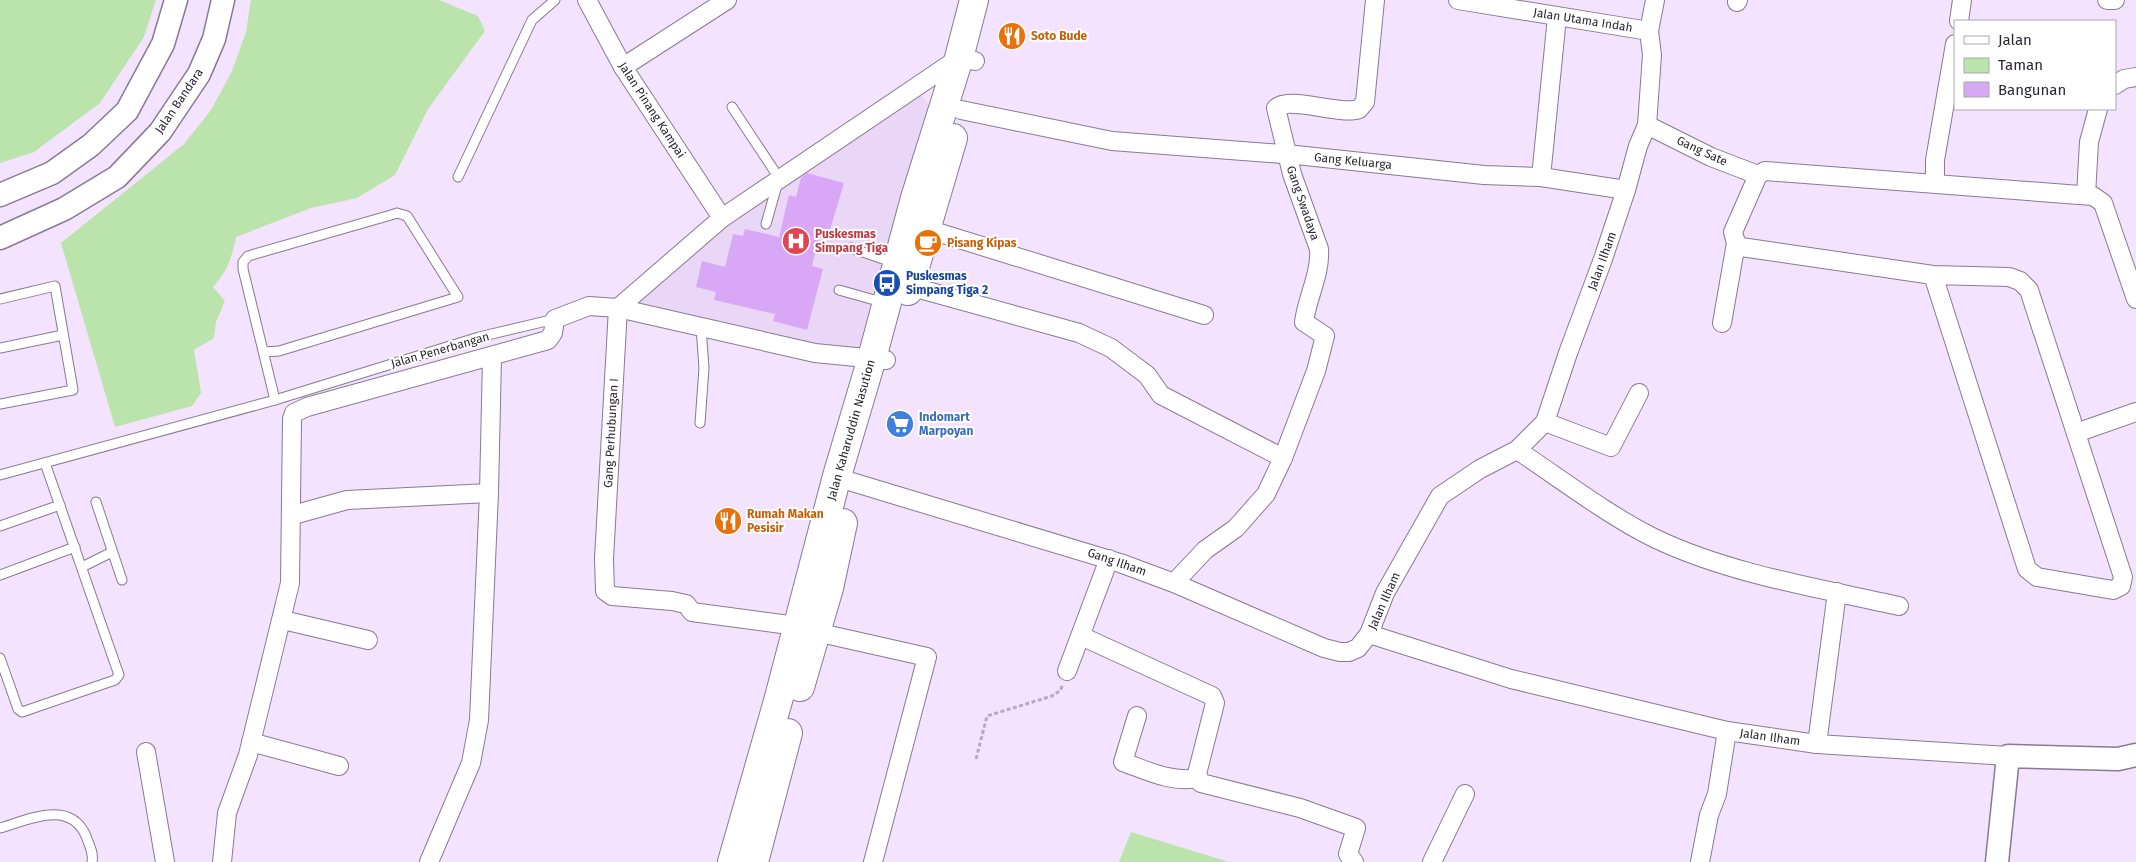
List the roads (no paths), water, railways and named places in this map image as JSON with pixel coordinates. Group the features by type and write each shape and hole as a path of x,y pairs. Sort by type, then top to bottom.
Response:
{"highway":[{"name":"Jalan Kaharuddin Nasution","path":"754,862 796,698 806,629 836,476 879,359 886,304 927,229 961,110 974,0"},
{"name":"Jalan Kaharuddin Nasution","path":"732,862 806,629 829,588 879,359 903,275 915,198 967,60 992,0"}],"street":[{"path":"0,195 52,173 91,145 126,111 163,44 176,0"},
{"name":"Jalan Bandara","path":"0,238 64,209 116,177 160,132 199,74 214,39 223,0"},
{"name":"Jalan Pinang Kampai","path":"587,0 623,67 722,218"},
{"path":"623,67 727,0"},
{"name":"Gang Swadaya","path":"1174,583 1205,550 1236,528 1266,494 1283,458 1316,370 1324,336 1304,322 1306,305 1319,260 1319,249 1286,154 1276,111 1277,106 1290,104 1347,111 1356,110 1363,105 1375,0"},
{"name":"Jalan Utama Indah","path":"1458,0 1649,31"},
{"name":"Jalan Ilham","path":"1655,0 1649,31 1652,54 1647,125 1638,146 1626,190 1545,422 1517,450 1480,469 1440,496 1385,593 1369,634 1511,679 1727,731 1817,744 2008,756"},
{"path":"1959,20 1962,0"},
{"path":"2107,0 2114,0"},
{"path":"1540,177 1557,16"},
{"path":"1935,183 1935,160 1954,50"},
{"path":"618,308 722,218 779,178 967,60"},
{"path":"2116,84 2124,79 2136,77"},
{"name":"Gang Keluarga","path":"961,110 1112,141 1286,154 1484,175 1540,177 1626,190"},
{"path":"2086,195 2089,142 2098,110"},
{"name":"Gang Sate","path":"1647,125 1711,157 1758,175"},
{"path":"1722,323 1736,243 1733,232 1758,175 1765,171 2092,196 2103,203 2136,299"},
{"path":"927,229 1204,315"},
{"path":"1736,243 1741,247 1933,275 1994,275 2009,277 2025,285 2029,290 2123,577 2121,586 2113,590 2037,577 2027,569 1933,275"},
{"path":"903,275 1079,333 1111,348 1146,375 1161,395 1283,458"},
{"name":"Jalan Penerbangan","path":"555,319 589,306 618,308 815,353 879,359"},
{"name":"Gang Perhubungan I","path":"618,308 604,559 605,591 608,595 686,604 692,612 806,629"},
{"path":"222,862 227,813 237,789 251,742 283,620 290,583 293,514 292,419 294,413 307,407 548,340 553,333 555,319"},
{"path":"429,862 471,762 479,720 489,493 492,357"},
{"path":"1545,422 1611,447 1639,393"},
{"path":"2076,433 2136,412"},
{"path":"1517,450 1620,518 1654,538 1754,573 1899,606"},
{"name":"Gang Ilham","path":"852,482 1109,559 1174,583 1324,648 1349,652 1358,648 1369,634"},
{"path":"293,514 347,500 489,493"},
{"path":"1067,670 1109,559"},
{"path":"1817,744 1837,592"},
{"path":"283,620 368,640"},
{"path":"806,629 927,657 873,862"},
{"path":"1081,636 1212,696 1215,703 1197,774 1201,783 1300,808 1356,828 1348,854 1354,862"},
{"path":"1137,716 1123,762 1163,777 1186,780 1198,778"},
{"path":"1700,862 1709,816 1717,794 1727,731"},
{"path":"251,742 339,766"},
{"path":"146,752 165,862"},
{"path":"1997,862 2008,756 2118,759 2136,755"},
{"path":"1432,862 1465,794"}],"lane":[{"path":"458,177 532,20 555,0"},
{"path":"732,107 779,178 766,224"},
{"path":"264,352 280,351 458,297 407,216 397,213 248,256 245,258 242,269 275,400"},
{"path":"851,248 903,275"},
{"path":"0,299 55,286 72,390 0,404"},
{"path":"840,290 886,304"},
{"name":"Jalan Penerbangan","path":"0,476 275,400 479,337 555,319"},
{"path":"700,423 704,368 701,327"},
{"path":"0,348 63,336"},
{"path":"0,658 18,709 22,712 118,678 116,661 44,463"},
{"path":"96,502 122,580"},
{"path":"0,526 60,505"},
{"path":"0,575 75,547"},
{"path":"82,567 112,552"},
{"path":"0,828 55,813 66,816 82,827 92,852 92,862"}],"place":[{"name":"Soto Bude","path":"1012,36"},
{"name":"Puskesmas Simpang Tiga","path":"796,241"},
{"name":"Pisang Kipas","path":"928,243"},
{"name":"Puskesmas Simpang Tiga 2","path":"887,283"},
{"name":"Indomart Marpoyan","path":"900,424"},
{"name":"Rumah Makan Pesisir","path":"728,521"}]}
